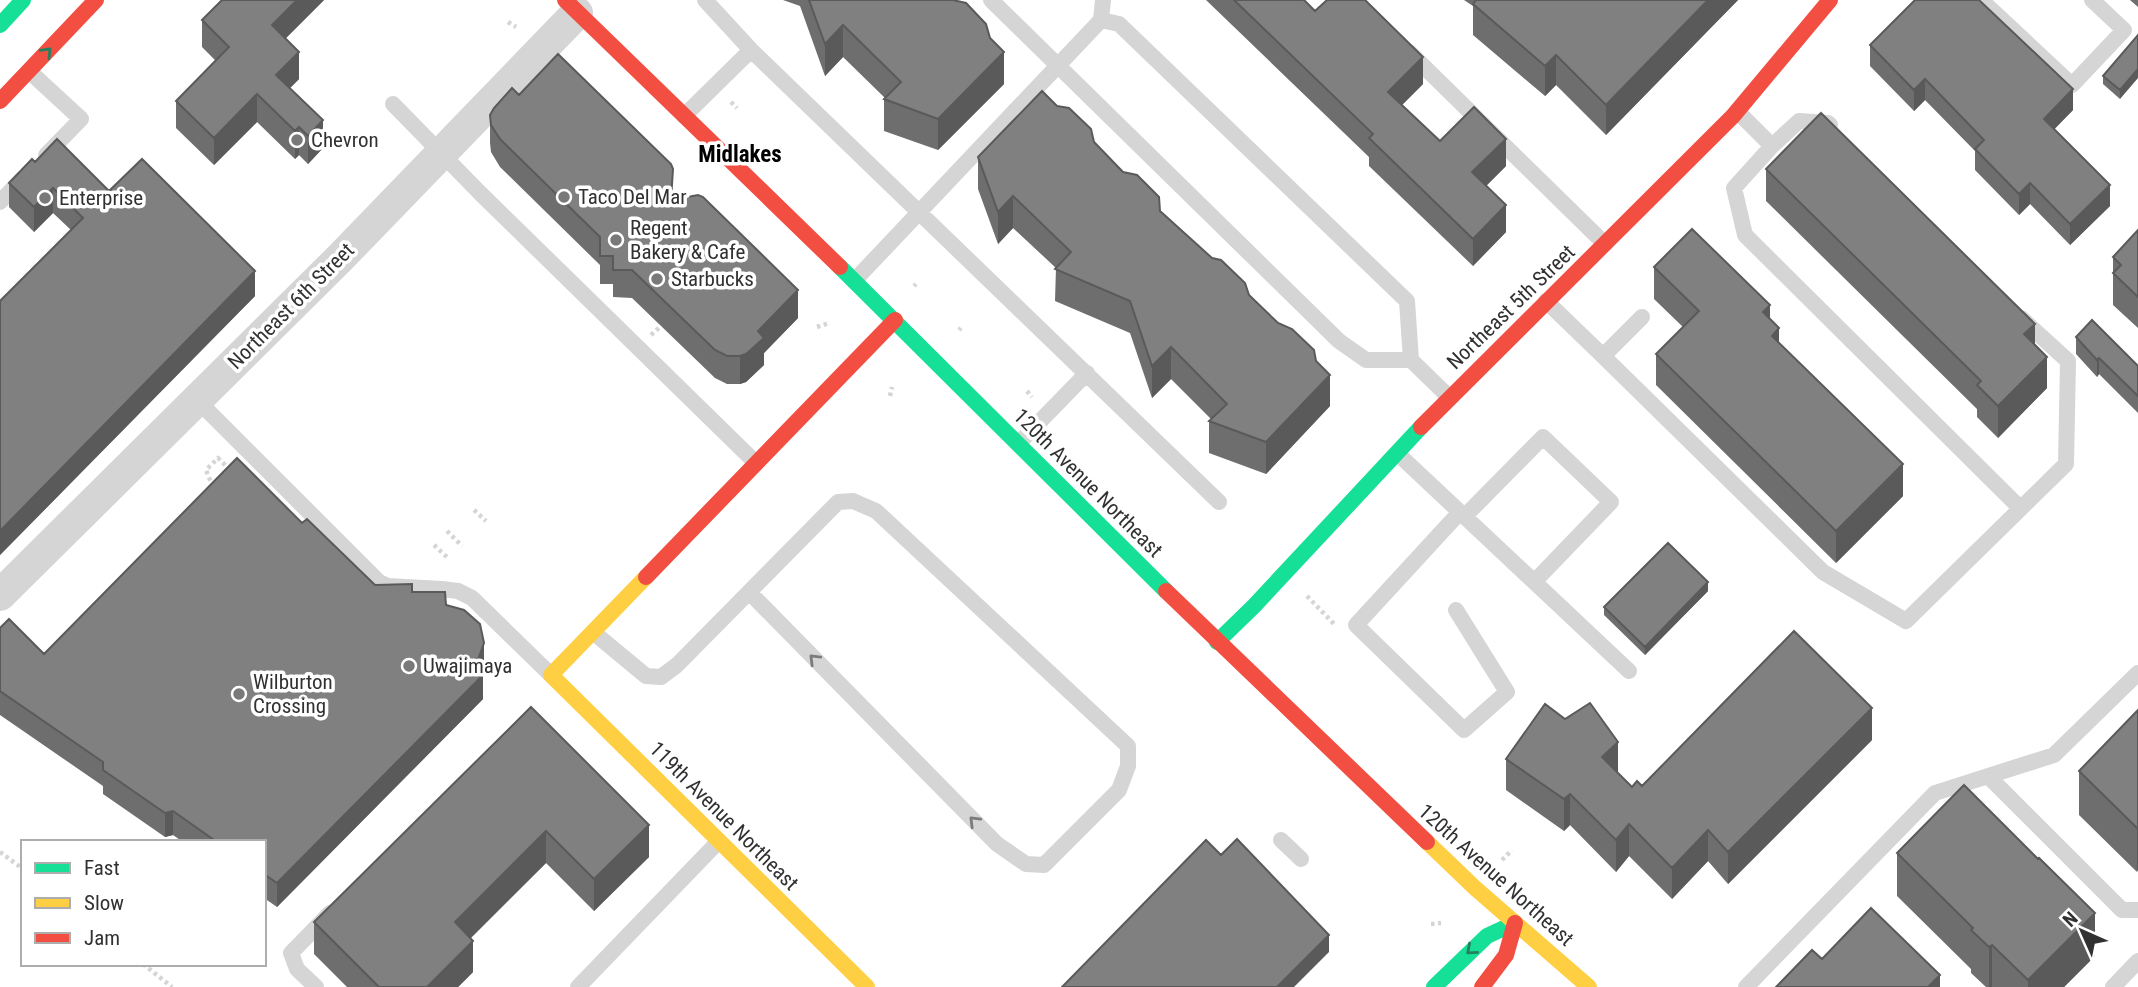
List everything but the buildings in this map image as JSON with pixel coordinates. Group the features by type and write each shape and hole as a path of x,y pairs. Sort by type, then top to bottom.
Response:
{"street":[{"path":"0,25 23,0"},
{"path":"0,101 96,0"},
{"name":"Northeast 5th Street","path":"1217,642 1254,606 1449,397 1737,111 1830,0"},
{"name":"120th Avenue Northeast","path":"571,6 895,320 1217,642 1350,770 1515,923 1589,987"},
{"name":"Northeast 6th Street","path":"0,595 340,259 571,6"},
{"path":"551,675 895,320"},
{"name":"119th Avenue Northeast","path":"551,675 867,987"},
{"path":"1434,987 1487,936 1515,923"},
{"path":"1482,987 1506,955 1515,923"}],"lane":[{"path":"705,0 751,50 1219,502"},
{"path":"991,0 1339,341 1366,360 1411,360"},
{"path":"855,281 1101,20 1103,0"},
{"path":"1981,0 2072,85 2124,30 2092,0"},
{"path":"1101,20 1119,24 1408,301 1411,360 1449,397"},
{"path":"1396,39 1605,244"},
{"path":"684,116 751,50"},
{"path":"0,202 81,119 29,71"},
{"path":"393,104 756,463"},
{"path":"1737,111 1772,146"},
{"path":"1846,140 1828,123 1799,121 1772,146 1734,188 1745,235 2020,508"},
{"path":"1546,301 1823,572 1906,621 2066,464 2068,361 2010,307"},
{"path":"1603,356 1643,317"},
{"path":"1018,443 1087,373"},
{"path":"198,401 379,582 388,586 457,591 472,598 551,675"},
{"path":"1456,610 1507,692 1464,730 1356,625 1463,514 1543,437 1611,502 1535,581"},
{"path":"1397,453 1629,671"},
{"path":"593,632 646,676 661,677 677,665 749,592 838,502 853,501 876,511 1128,746 1128,766 1119,790 1044,866 1026,864 997,844 749,592"},
{"path":"1746,987 1935,793 2054,755 2138,673"},
{"path":"1988,776 2122,910 2138,910"},
{"path":"578,987 719,841"},
{"path":"1281,841 1301,859"},
{"path":"316,987 297,969 291,953 336,906"},
{"path":"2113,987 2138,961"}],"path":[{"path":"509,22 516,27"},
{"path":"731,102 737,108"},
{"path":"817,327 829,323"},
{"path":"890,396 892,387"},
{"path":"1027,391 1032,397"},
{"path":"216,495 206,470 218,458 235,475"},
{"path":"474,510 486,521"},
{"path":"447,531 462,546"},
{"path":"434,545 449,559"},
{"path":"1304,593 1337,627"},
{"path":"1502,860 1512,850"},
{"path":"0,852 21,868"},
{"path":"1431,924 1441,923"},
{"path":"146,966 172,987"}],"traffic: fast":[{"path":"0,25 23,0"},
{"path":"840,267 1166,591"},
{"path":"1217,642 1421,427"},
{"path":"1434,987 1487,936 1515,923"}],"traffic: slow":[{"path":"646,577 551,675 867,987"},
{"path":"1427,842 1475,888 1589,987"}],"traffic: jam":[{"path":"0,101 96,0"},
{"path":"565,0 840,267"},
{"path":"1421,427 1733,116 1830,0"},
{"path":"646,577 895,320"},
{"path":"1166,591 1427,842"},
{"path":"1482,987 1506,955 1515,923"}],"place":[{"name":"Chevron","path":"297,140"},
{"name":"Taco Del Mar","path":"564,197"},
{"name":"Enterprise","path":"45,198"},
{"name":"Regent Bakery & Cafe","path":"616,240"},
{"name":"Starbucks","path":"657,279"},
{"name":"Uwajimaya","path":"409,666"},
{"name":"Wilburton Crossing","path":"239,694"}],"district":[{"name":"Midlakes","path":"740,154"}]}
